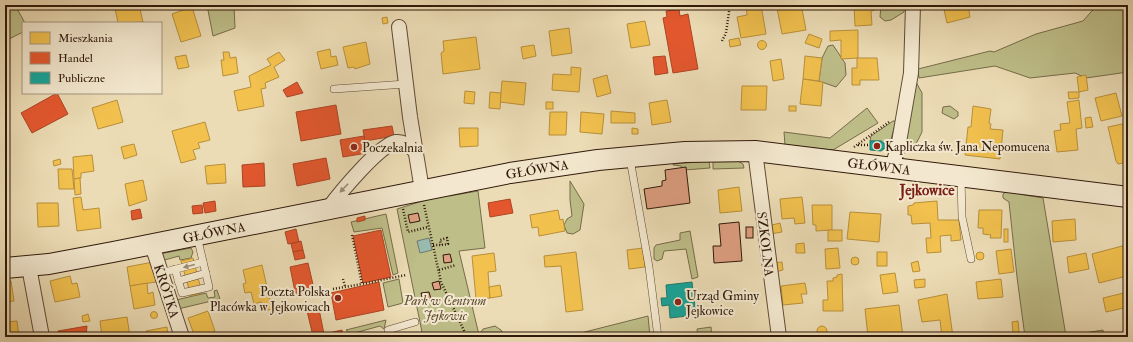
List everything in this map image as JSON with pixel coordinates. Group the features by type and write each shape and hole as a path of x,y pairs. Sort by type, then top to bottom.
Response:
{"street":[{"path":"892,167 898,148 910,73 912,5"},
{"path":"399,27 423,195"},
{"path":"328,209 340,192 378,153 386,147 396,142 416,151"},
{"name":"GŁÓWNA","path":"5,268 29,267 152,245 328,209 423,195 545,167 630,157 705,151 755,151 1128,197"},
{"name":"SZKOLNA","path":"755,151 779,337"},
{"name":"KRÓTKA","path":"152,245 182,337"},
{"path":"29,267 42,337"}],"lane":[{"path":"334,89 406,84"},
{"path":"630,157 649,267 658,337"},
{"path":"961,176 962,217 971,259"},
{"path":"176,269 182,293 209,287 197,236"},
{"path":"161,273 203,262"},
{"path":"178,281 206,273"},
{"path":"388,330 415,322"}],"path":[{"path":"722,41 726,33 730,5"},
{"path":"853,148 903,112"},
{"path":"858,145 868,145"},
{"path":"423,195 428,227 434,245 441,282 467,337"},
{"path":"402,207 408,232 428,227"},
{"path":"352,235 362,284"},
{"path":"434,245 441,245"},
{"path":"439,270 456,265"},
{"path":"333,289 406,275"},
{"path":"343,279 345,286"}],"green space":[{"path":"5,5 15,5 24,22 22,22 22,32 5,41"},
{"path":"207,5 234,5 235,28 213,36"},
{"path":"881,5 904,5 904,12 891,20 885,21 880,17"},
{"path":"1097,5 1128,5 1128,72 1086,78 1075,73 1030,78 995,66 919,78 918,69 990,51 994,52 1036,34 1083,21"},
{"path":"833,45 845,63 846,75 836,87 819,81 822,58 828,46"},
{"path":"916,82 922,93 922,132 913,150 904,138"},
{"path":"950,106 958,112 958,116 954,119 942,113 943,107"},
{"path":"867,108 878,123 833,150 785,145 784,132 830,138"},
{"path":"893,121 896,121 890,143 887,148 884,149 885,144 881,141 870,141 871,136"},
{"path":"709,161 710,168 684,170 681,166 673,165 673,164"},
{"path":"713,161 738,161 743,164 744,168 713,169"},
{"path":"570,181 584,204 580,230 573,234 567,233 564,225 567,219 572,216"},
{"path":"1009,189 1020,194 1043,198 1066,336 1103,330 1104,337 1025,337 1009,202 1003,198 1003,194"},
{"name":"Park w Centrum Jejkowic","path":"478,191 485,248 459,251 479,335 483,329 495,326 501,330 505,337 423,337 397,209 448,193 449,196"},
{"path":"386,214 398,273 393,275 382,228 354,232 351,222"},
{"path":"690,231 698,277 692,279 686,249 664,251 662,259 657,261 654,259 654,248 656,245 680,240 680,233"},
{"path":"191,248 193,252 191,258 180,260 179,256 161,261 159,254"},
{"path":"399,279 403,303 388,307 383,283"},
{"path":"167,280 172,283 176,300 206,293 208,298 215,297 214,291 217,290 220,299 178,309"},
{"path":"648,316 650,337 565,337"},
{"path":"386,320 384,329 380,326 351,334 346,330"},
{"path":"711,327 712,337 698,337 697,329"}],"water":[{"path":"429,238 432,250 420,253 417,241"}],"building: Mieszkania":[{"path":"128,5 139,5 143,22 118,22 115,8"},
{"path":"706,5 721,5 721,7 708,10"},
{"path":"746,5 761,5 766,34 741,38 737,17 747,15"},
{"path":"770,5 811,5 812,7 802,9 806,30 782,34 777,8 771,10"},
{"path":"854,5 874,5 875,10 871,11 872,25 855,26"},
{"path":"943,5 968,5 970,17 947,23"},
{"path":"192,7 201,36 181,42 172,14"},
{"path":"387,17 388,23 383,24 382,18"},
{"path":"645,21 650,45 631,48 627,24"},
{"path":"569,28 572,53 552,56 549,31"},
{"path":"858,30 858,58 841,59 841,40 830,41 830,31"},
{"path":"809,34 822,39 819,48 805,43"},
{"path":"476,37 480,69 443,74 441,53 444,51 443,41"},
{"path":"739,38 741,45 730,47 729,40"},
{"path":"760,41 764,41 766,45 764,49 760,49 758,47 758,43"},
{"path":"366,42 370,64 355,69 354,67 348,68 343,47"},
{"path":"534,45 536,56 523,59 521,47"},
{"path":"330,49 331,57 336,56 338,65 321,69 317,52"},
{"path":"223,52 229,52 230,58 236,57 238,73 223,76 221,60 224,60"},
{"path":"279,52 285,60 274,67 279,77 265,83 266,88 261,89 264,106 238,111 234,91 251,87 249,76 271,65 267,59"},
{"path":"186,55 189,67 178,69 175,57"},
{"path":"805,56 822,58 819,81 803,79"},
{"path":"857,58 877,58 879,80 860,80 860,85 852,85 852,68 857,68"},
{"path":"781,59 784,79 773,81 770,61"},
{"path":"571,67 581,68 579,92 552,90 553,74 571,75"},
{"path":"607,75 611,93 597,97 593,79"},
{"path":"1086,75 1088,90 1079,92 1077,77"},
{"path":"803,79 823,82 821,106 800,104"},
{"path":"502,81 526,83 524,105 500,102"},
{"path":"742,86 767,86 766,110 741,110"},
{"path":"465,91 475,92 474,104 464,103"},
{"path":"490,92 501,93 500,109 489,108"},
{"path":"1068,92 1079,92 1079,98 1069,99"},
{"path":"1116,93 1122,116 1101,121 1095,98"},
{"path":"117,100 123,122 98,129 92,108"},
{"path":"667,100 671,122 652,125 649,103"},
{"path":"1079,100 1082,128 1076,129 1078,150 1057,152 1054,131 1061,130 1060,124 1070,123 1067,102"},
{"path":"546,102 553,102 553,109 546,109"},
{"path":"789,106 796,106 796,111 789,111"},
{"path":"973,106 991,109 989,123 991,124 990,129 1003,130 1000,159 965,155 968,127 971,127"},
{"path":"611,111 635,113 635,123 611,123"},
{"path":"550,112 567,112 566,135 549,135"},
{"path":"581,112 604,114 602,134 580,132"},
{"path":"1091,117 1093,127 1086,128 1085,118"},
{"path":"205,122 210,140 198,143 200,148 193,150 196,159 181,163 172,131"},
{"path":"1127,123 1128,162 1118,164 1108,127"},
{"path":"459,128 478,128 478,146 460,147"},
{"path":"632,128 638,129 638,134 632,134"},
{"path":"134,144 137,155 124,159 121,147"},
{"path":"92,155 94,171 81,173 81,178 74,179 73,157"},
{"path":"60,159 61,164 54,166 53,161"},
{"path":"225,164 226,183 207,184 205,166"},
{"path":"58,169 72,169 74,189 59,189"},
{"path":"80,178 81,194 75,195 74,179"},
{"path":"143,180 147,200 129,206 125,184"},
{"path":"739,187 742,211 720,213 718,190"},
{"path":"81,197 83,210 99,208 101,228 77,231 73,198"},
{"path":"802,197 805,223 795,224 794,218 782,219 780,199"},
{"path":"937,201 938,220 959,220 961,240 951,241 951,235 940,236 941,252 927,253 926,238 931,238 930,223 912,224 911,215 908,215 908,206 913,205 914,203"},
{"path":"37,203 58,203 59,226 38,227"},
{"path":"812,205 832,205 832,230 816,231 816,225 813,225"},
{"path":"558,210 560,220 563,219 565,231 539,236 538,227 532,228 530,215"},
{"path":"979,210 1002,210 1001,238 990,238 991,235 983,234 983,228 978,228"},
{"path":"850,212 881,214 879,242 847,239"},
{"path":"1075,219 1076,240 1053,242 1052,221"},
{"path":"780,223 782,232 770,234 768,226"},
{"path":"1004,229 1008,229 1008,242 1004,242"},
{"path":"828,230 842,230 842,241 828,241"},
{"path":"804,243 805,253 796,253 796,244"},
{"path":"1126,245 1128,255 1128,271 1126,271 1127,276 1099,283 1092,254"},
{"path":"643,248 645,267 629,269 627,250"},
{"path":"838,248 840,268 826,269 825,249"},
{"path":"1011,249 1014,272 999,274 996,251"},
{"path":"576,252 583,310 566,312 561,266 545,267 544,256"},
{"path":"877,252 887,252 887,266 877,266"},
{"path":"980,252 983,253 983,259 980,260 977,259 976,256 977,253"},
{"path":"494,253 496,271 488,272 490,298 476,299 472,256"},
{"path":"1086,253 1089,269 1069,273 1067,257"},
{"path":"855,257 858,258 858,264 855,265 852,264 851,261 852,258"},
{"path":"193,258 202,293 191,296 181,261"},
{"path":"918,261 920,271 913,272 911,263"},
{"path":"153,262 156,282 130,286 127,267"},
{"path":"782,262 783,270 775,272 774,263"},
{"path":"262,265 272,309 264,311 261,302 254,304 251,292 245,293 243,284 246,283 243,270"},
{"path":"895,273 898,292 883,294 880,275"},
{"path":"842,274 843,311 823,311 823,300 828,300 827,281 833,281 833,278"},
{"path":"70,276 72,284 77,283 80,297 55,302 50,281"},
{"path":"1128,276 1128,288 1124,283"},
{"path":"925,279 925,287 915,288 914,280"},
{"path":"1001,279 1003,297 978,299 976,282"},
{"path":"11,281 14,301 5,302 5,282"},
{"path":"147,283 148,294 153,292 155,305 134,309 130,286"},
{"path":"805,283 807,294 801,294 803,303 783,305 781,286"},
{"path":"500,285 502,296 490,298 489,287"},
{"path":"1128,292 1128,307 1106,312 1103,298"},
{"path":"947,294 953,337 942,337 940,320 922,322 918,300"},
{"path":"899,305 903,337 868,337 865,309"},
{"path":"208,311 215,331 213,332 214,337 195,337 188,318"},
{"path":"154,312 157,315 154,318 151,315"},
{"path":"88,314 90,321 83,322 82,316"},
{"path":"127,317 130,337 102,337 100,321"},
{"path":"17,321 19,337 5,337 5,322"},
{"path":"1018,321 1019,332 1013,333 1012,322"},
{"path":"820,326 824,326 826,327 826,335 820,336 817,333 817,329"},
{"path":"167,327 168,337 147,337 146,331"},
{"path":"938,334 939,337 923,337 923,336"}],"building: Handel":[{"path":"679,9 680,16 688,14 698,69 673,73 663,18 667,17 666,11"},
{"path":"665,56 668,73 655,75 653,57"},
{"path":"297,82 303,93 287,97 283,90"},
{"path":"58,94 68,114 32,133 21,113"},
{"path":"336,105 341,134 301,141 296,112"},
{"path":"392,126 394,136 365,141 363,130"},
{"name":"Poczekalnia","path":"364,136 367,153 343,157 340,140"},
{"path":"326,158 330,179 297,186 293,164"},
{"path":"264,163 265,186 243,187 242,165"},
{"path":"510,199 513,213 490,217 488,203"},
{"path":"215,201 216,211 205,213 203,203"},
{"path":"202,205 203,213 193,214 192,206"},
{"path":"140,209 142,218 132,220 131,211"},
{"path":"365,216 365,220 357,222 357,218"},
{"path":"296,229 299,242 288,244 285,232"},
{"path":"381,230 391,277 363,283 353,236"},
{"path":"301,241 303,250 293,252 291,244"},
{"path":"303,250 305,258 295,260 293,252"},
{"path":"308,263 315,293 296,297 290,267"},
{"path":"379,282 384,310 336,320 331,293"},
{"path":"319,309 324,334 313,336 307,311"},
{"path":"87,326 86,337 59,337 58,331"},
{"path":"342,330 343,337 325,337 324,334"},
{"path":"412,333 412,337 391,337"}],"building: Publiczne":[{"name":"Kapliczka św. Jana Nepomucena","path":"870,141 881,141 885,144 884,149 881,151 870,150"},
{"name":"Urząd Gminy Jejkowice","path":"692,282 696,315 670,318 669,305 662,306 661,298 667,298 666,285"}],"building: Inne":[{"path":"686,167 690,203 647,209 644,189 662,186 662,181 666,180 665,170"},
{"path":"418,213 420,221 410,223 408,215"},
{"path":"739,222 742,261 714,263 713,246 721,246 719,224"},
{"path":"746,227 753,227 753,238 746,238"},
{"path":"450,254 452,262 444,263 443,255"},
{"path":"439,281 441,289 434,290 432,283"},
{"path":"429,292 431,299 423,301 421,293"}],"place":[{"name":"Kapliczka św. Jana Nepomucena","path":"877,146"},
{"name":"Poczekalnia","path":"354,147"},
{"name":"Poczta Polska Placówka w Jejkowicach","path":"338,298"},
{"name":"Urząd Gminy Jejkowice","path":"678,302"}],"district":[{"name":"Jejkowice","path":"927,190"}]}
